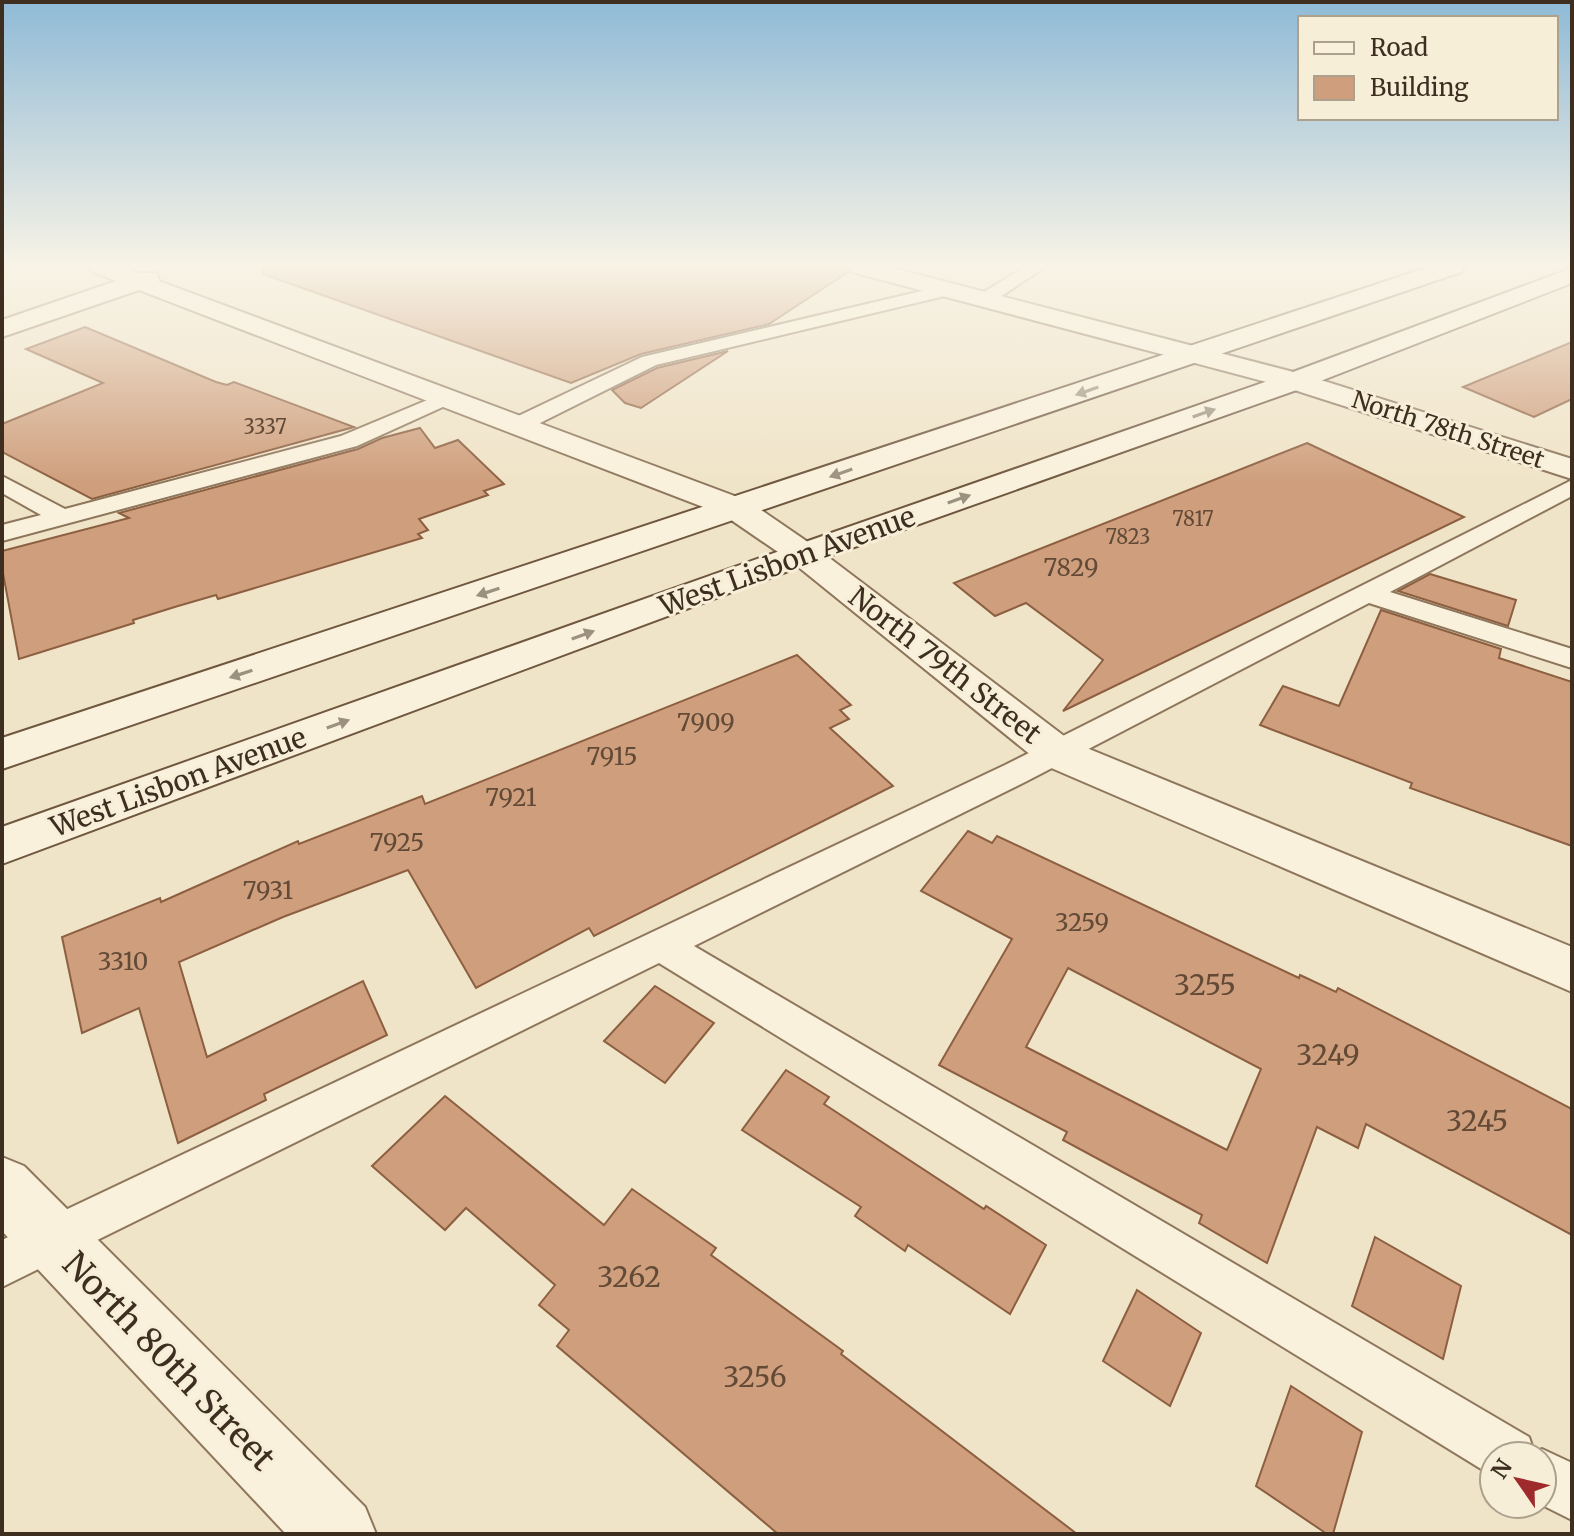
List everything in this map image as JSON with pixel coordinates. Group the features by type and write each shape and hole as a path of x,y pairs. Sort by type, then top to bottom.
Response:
{"main road":[{"name":"North 79th Street","path":"291,339 736,508 803,554 1057,753 1572,970"},
{"name":"North 78th Street","path":"1137,339 1295,381 1572,469"},
{"path":"2,754 1241,339"},
{"name":"West Lisbon Avenue","path":"2,846 1406,339"},
{"name":"North 80th Street","path":"2,1187 27,1252 338,1534"}],"lane":[{"path":"520,424 649,361 743,339"},
{"path":"2,533 349,441 449,397"},
{"path":"2,483 62,517"},
{"path":"27,1252 1057,753 1572,487"},
{"path":"1366,593 1572,659"},
{"path":"662,946 1483,1440"}],"building":[{"path":"54,339 113,339 216,382 227,385 234,382 354,427 92,499 2,452 2,424 103,383 26,349"},
{"path":"446,339 706,339 641,354 571,383"},
{"path":"1572,342 1572,399 1534,417 1463,387"},
{"path":"728,351 641,408 625,403 612,390 657,368"},
{"path":"420,428 435,448 458,440 504,484 484,491 488,495 419,519 428,530 418,534 422,538 218,599 216,595 178,606 19,659 2,568 2,551 129,518 119,513 358,449 382,438"},
{"path":"1307,443 1464,517 1063,711 1103,660 1026,603 995,616 954,583"},
{"path":"1430,574 1516,600 1508,626 1398,591"},
{"path":"1381,610 1501,649 1499,658 1572,682 1572,846 1410,788 1412,783 1260,725 1283,686 1339,706"},
{"path":"797,655 851,705 840,710 849,719 830,728 893,786 594,936 589,928 476,988 408,870 283,917 179,962 207,1057 363,981 387,1035 264,1094 266,1100 178,1143 139,1008 82,1033 62,937 160,898 161,902 298,841 299,844 422,796 425,804"},
{"path":"968,831 992,843 997,836 1299,978 1300,975 1336,992 1338,988 1572,1109 1572,1235 1366,1124 1358,1148 1317,1127 1267,1263 1199,1223 1202,1215 1063,1140 1067,1132 939,1065 1012,939 921,891","holes":["1068,968 1261,1069 1227,1150 1026,1047"]},
{"path":"655,986 714,1023 665,1083 604,1041"},
{"path":"786,1070 829,1097 824,1104 984,1209 986,1206 1046,1245 1010,1314 908,1245 905,1251 855,1216 861,1207 742,1130"},
{"path":"445,1096 604,1225 632,1189 716,1248 711,1255 843,1351 841,1354 1077,1534 778,1534 557,1346 569,1330 539,1305 555,1285 466,1208 445,1230 372,1166"},
{"path":"1375,1237 1461,1286 1443,1359 1352,1306"},
{"path":"1137,1290 1201,1333 1170,1406 1103,1361"},
{"path":"1291,1386 1362,1432 1333,1534 1327,1534 1256,1486"}]}
